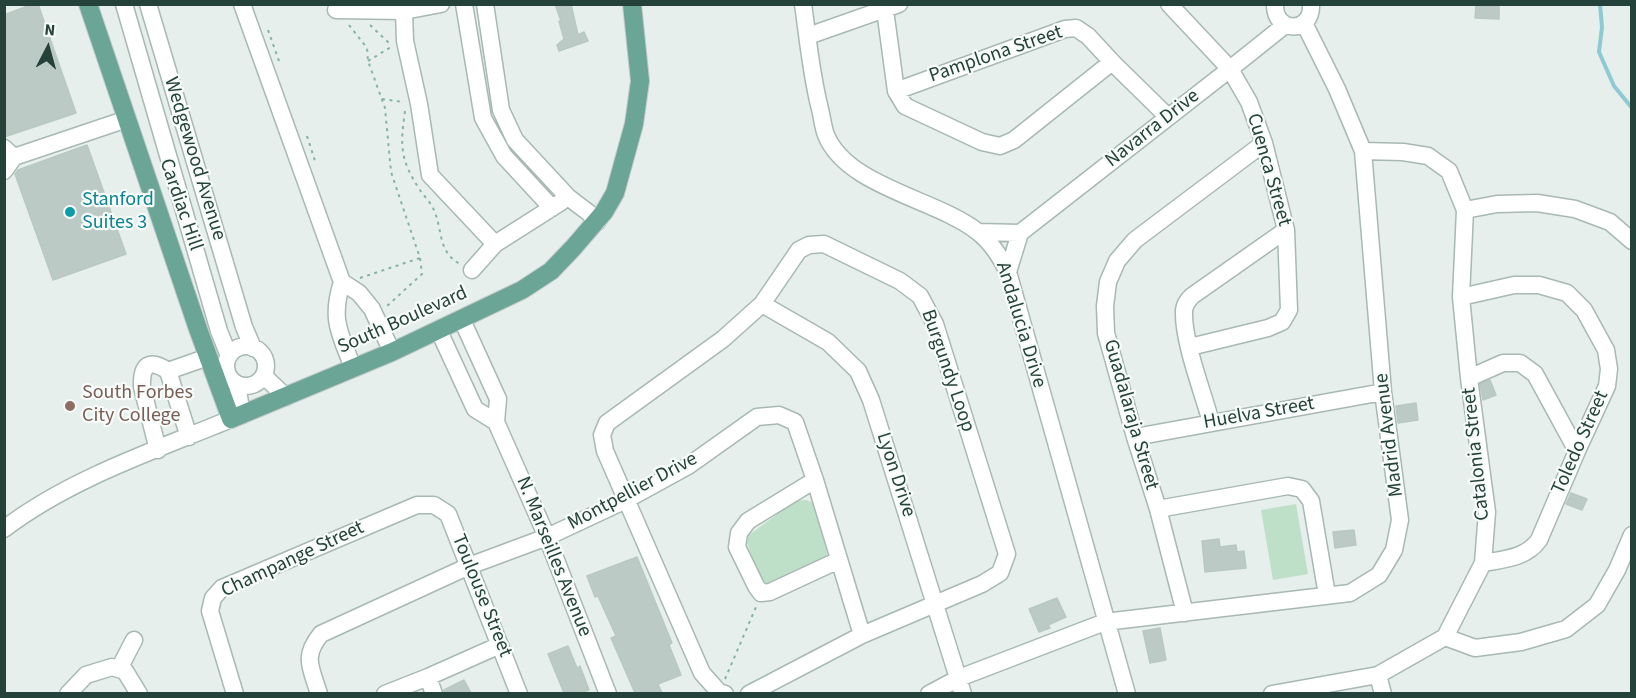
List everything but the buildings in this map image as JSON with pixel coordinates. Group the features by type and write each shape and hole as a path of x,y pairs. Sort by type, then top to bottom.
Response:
{"main road":[{"name":"Cardiac Hill","path":"88,4 208,357 237,417"},
{"name":"South Boulevard","path":"237,417 462,320 522,290 551,271 597,222 615,193 634,124 640,81 632,4"}],"street":[{"name":"Wedgewood Avenue","path":"124,4 219,331 229,356 227,371 232,381 237,384 237,417"},
{"name":"Wedgewood Avenue","path":"148,4 244,327 253,348 264,356 266,363 264,376"},
{"path":"242,4 342,282 336,302 336,323 353,368"},
{"path":"336,10 404,11 441,4"},
{"path":"464,4 483,118 504,156 552,208"},
{"path":"486,4 501,110 515,140 568,197 597,222"},
{"name":"Andalucia Drive","path":"803,4 813,83 826,135 836,152 851,167 954,217 978,232 997,251 1008,272 1105,622 1127,693"},
{"name":"Cuenca Street","path":"1169,4 1230,69 1249,102 1264,143 1286,230 1289,310 1282,322 1268,328 1190,347"},
{"path":"1275,4 1276,16 1285,25 1295,27 1304,23 1311,13 1311,4"},
{"path":"808,36 892,7 896,91 905,106 982,142 1000,146 1014,140 1112,62"},
{"path":"404,11 405,41 419,104 430,175 495,244"},
{"name":"Madrid Avenue","path":"929,693 961,686 1105,622 1350,593 1379,575 1394,550 1400,520 1383,392 1363,151 1337,89 1304,23"},
{"name":"Navarra Drive","path":"1020,233 1285,25"},
{"name":"Pamplona Street","path":"896,91 1065,29 1076,28 1089,36 1168,117"},
{"path":"8,159 127,119"},
{"name":"Guadalaraja Street","path":"1185,613 1158,508 1135,437 1106,333 1105,306 1108,282 1117,261 1136,240 1264,143"},
{"name":"Catalonia Street","path":"1363,151 1403,152 1428,156 1449,171 1465,210 1461,297 1487,512 1483,563 1445,637"},
{"path":"472,270 495,244 568,197"},
{"path":"1465,210 1497,204 1537,203 1575,209 1611,222 1632,241"},
{"path":"1211,422 1190,347 1184,313 1185,304 1192,296 1286,230"},
{"path":"978,232 1020,233 1008,272"},
{"name":"Burgundy Loop","path":"721,693 702,673 604,452 602,435 607,423 723,339 762,304 799,250 809,244 824,244 900,281 920,296 935,324 1007,554 1000,573 982,584 862,635 749,693"},
{"path":"342,282 359,293 372,309 392,352"},
{"name":"Toledo Street","path":"1461,297 1514,285 1539,285 1567,293 1584,310 1606,350 1609,369 1607,386 1539,540 1532,549 1521,555 1483,563"},
{"name":"Lyon Drive","path":"762,304 828,342 858,371 871,400 961,686"},
{"path":"439,330 475,409 496,422 498,399 462,320"},
{"path":"229,356 237,348 253,348"},
{"path":"168,371 208,357"},
{"path":"1469,378 1503,363 1520,363 1535,374 1577,451"},
{"path":"158,450 142,387 141,376 145,367 150,364 160,365 168,371 189,436"},
{"path":"237,384 249,386 260,381 264,376 286,396"},
{"name":"Huelva Street","path":"1135,437 1383,392"},
{"name":"Montpellier Drive","path":"319,693 309,657 311,646 321,634 470,566 547,537 626,500 688,466 757,417 779,415 795,422 862,635"},
{"name":"South Boulevard","path":"4,530 58,495 237,417"},
{"name":"N. Marseilles Avenue","path":"496,422 547,537 608,693"},
{"path":"815,480 748,522 739,533 738,547 761,593 770,592 839,560"},
{"path":"1158,508 1288,486 1302,489 1311,501 1327,595"},
{"name":"Champange Street","path":"235,693 210,611 213,598 222,588 417,505 434,505"},
{"name":"Toulouse Street","path":"434,505 447,514 470,566 519,693"},
{"path":"1272,693 1299,691 1378,675 1445,637 1475,648 1521,642 1566,629 1597,605 1617,570 1632,535"},
{"path":"118,669 134,640"},
{"path":"385,693 500,645"},
{"path":"68,693 86,675 112,667 125,671 139,693"},
{"path":"1378,675 1383,693"},
{"path":"428,677 434,693"}],"path":[{"path":"336,10 367,48 368,61 385,108 391,172 420,258 422,274 384,309 380,304"},
{"path":"368,61 405,41"},
{"path":"382,99 419,104"},
{"path":"307,136 318,169"},
{"path":"342,282 420,258"},
{"path":"721,693 761,593"}],"green space":[{"path":"806,500 814,503 827,554 825,559 771,584 761,581 747,543 749,535 795,501"},
{"path":"1296,504 1308,574 1273,580 1261,510"}],"waterway":[{"path":"1600,4 1602,27 1599,52 1614,86 1632,108"}],"place":[{"name":"Stanford Suites 3","path":"70,212"},
{"name":"South Forbes City College","path":"70,406"}]}
